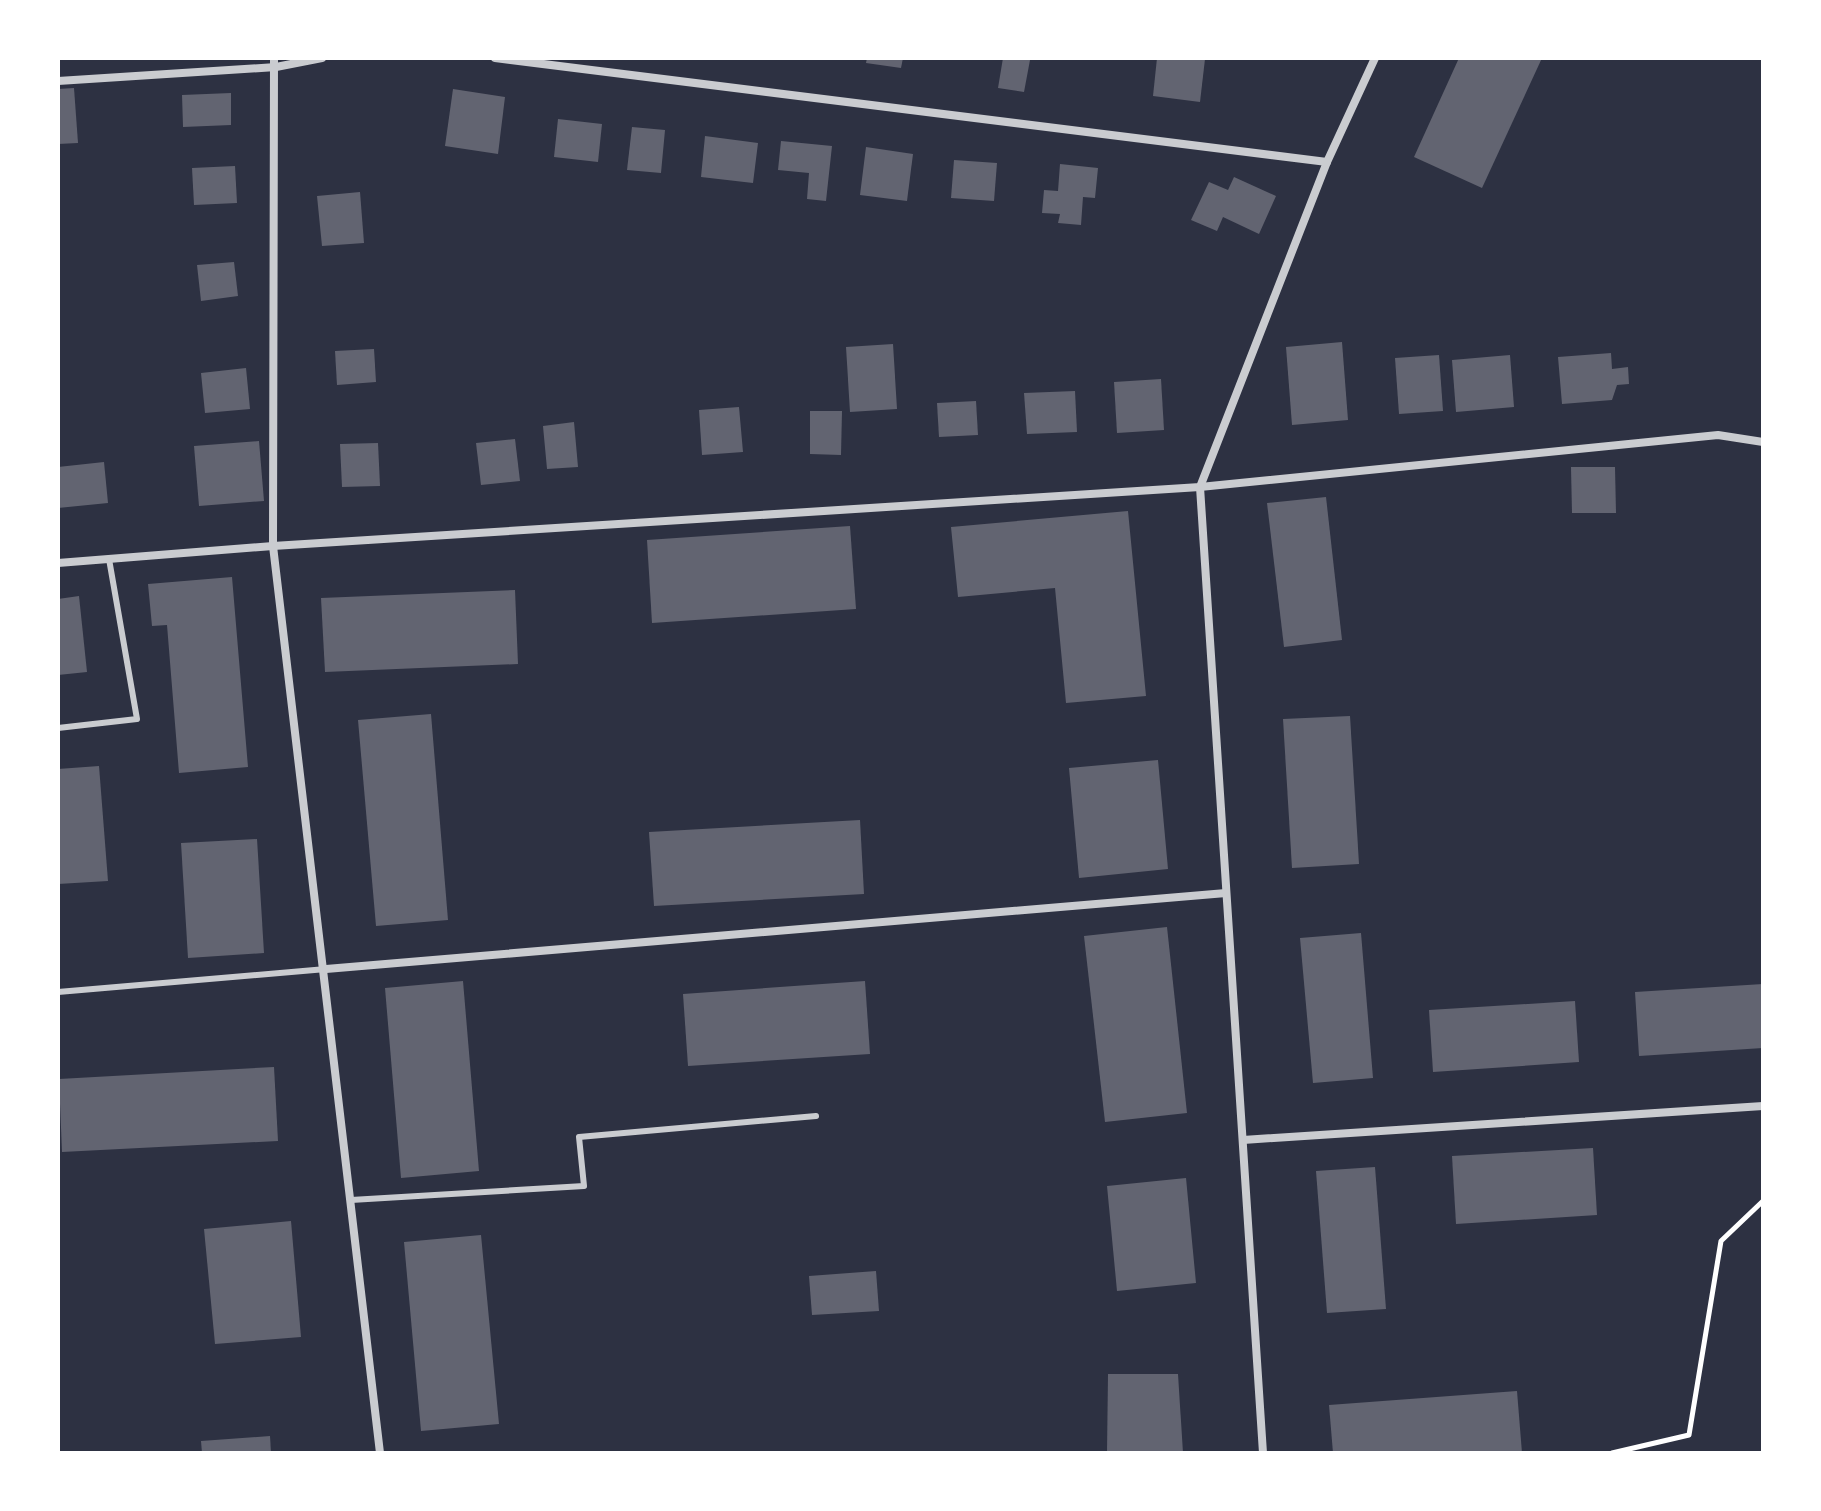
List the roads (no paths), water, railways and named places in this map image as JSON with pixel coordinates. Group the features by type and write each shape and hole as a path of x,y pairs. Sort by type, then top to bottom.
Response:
{"street":[{"path":"58,81 322,58"},
{"path":"495,58 1327,162"},
{"path":"1263,1453 1200,487 1327,162 1375,58"},
{"path":"275,62 273,546 326,969 380,1453"},
{"path":"58,563 273,546 1200,487 1718,435 1763,442"},
{"path":"326,969 1226,893"},
{"path":"1243,1140 1763,1106"}],"lane":[{"path":"58,728 137,719 109,559"},
{"path":"58,992 326,969"},
{"path":"351,1200 584,1186 579,1137 816,1116"}]}
